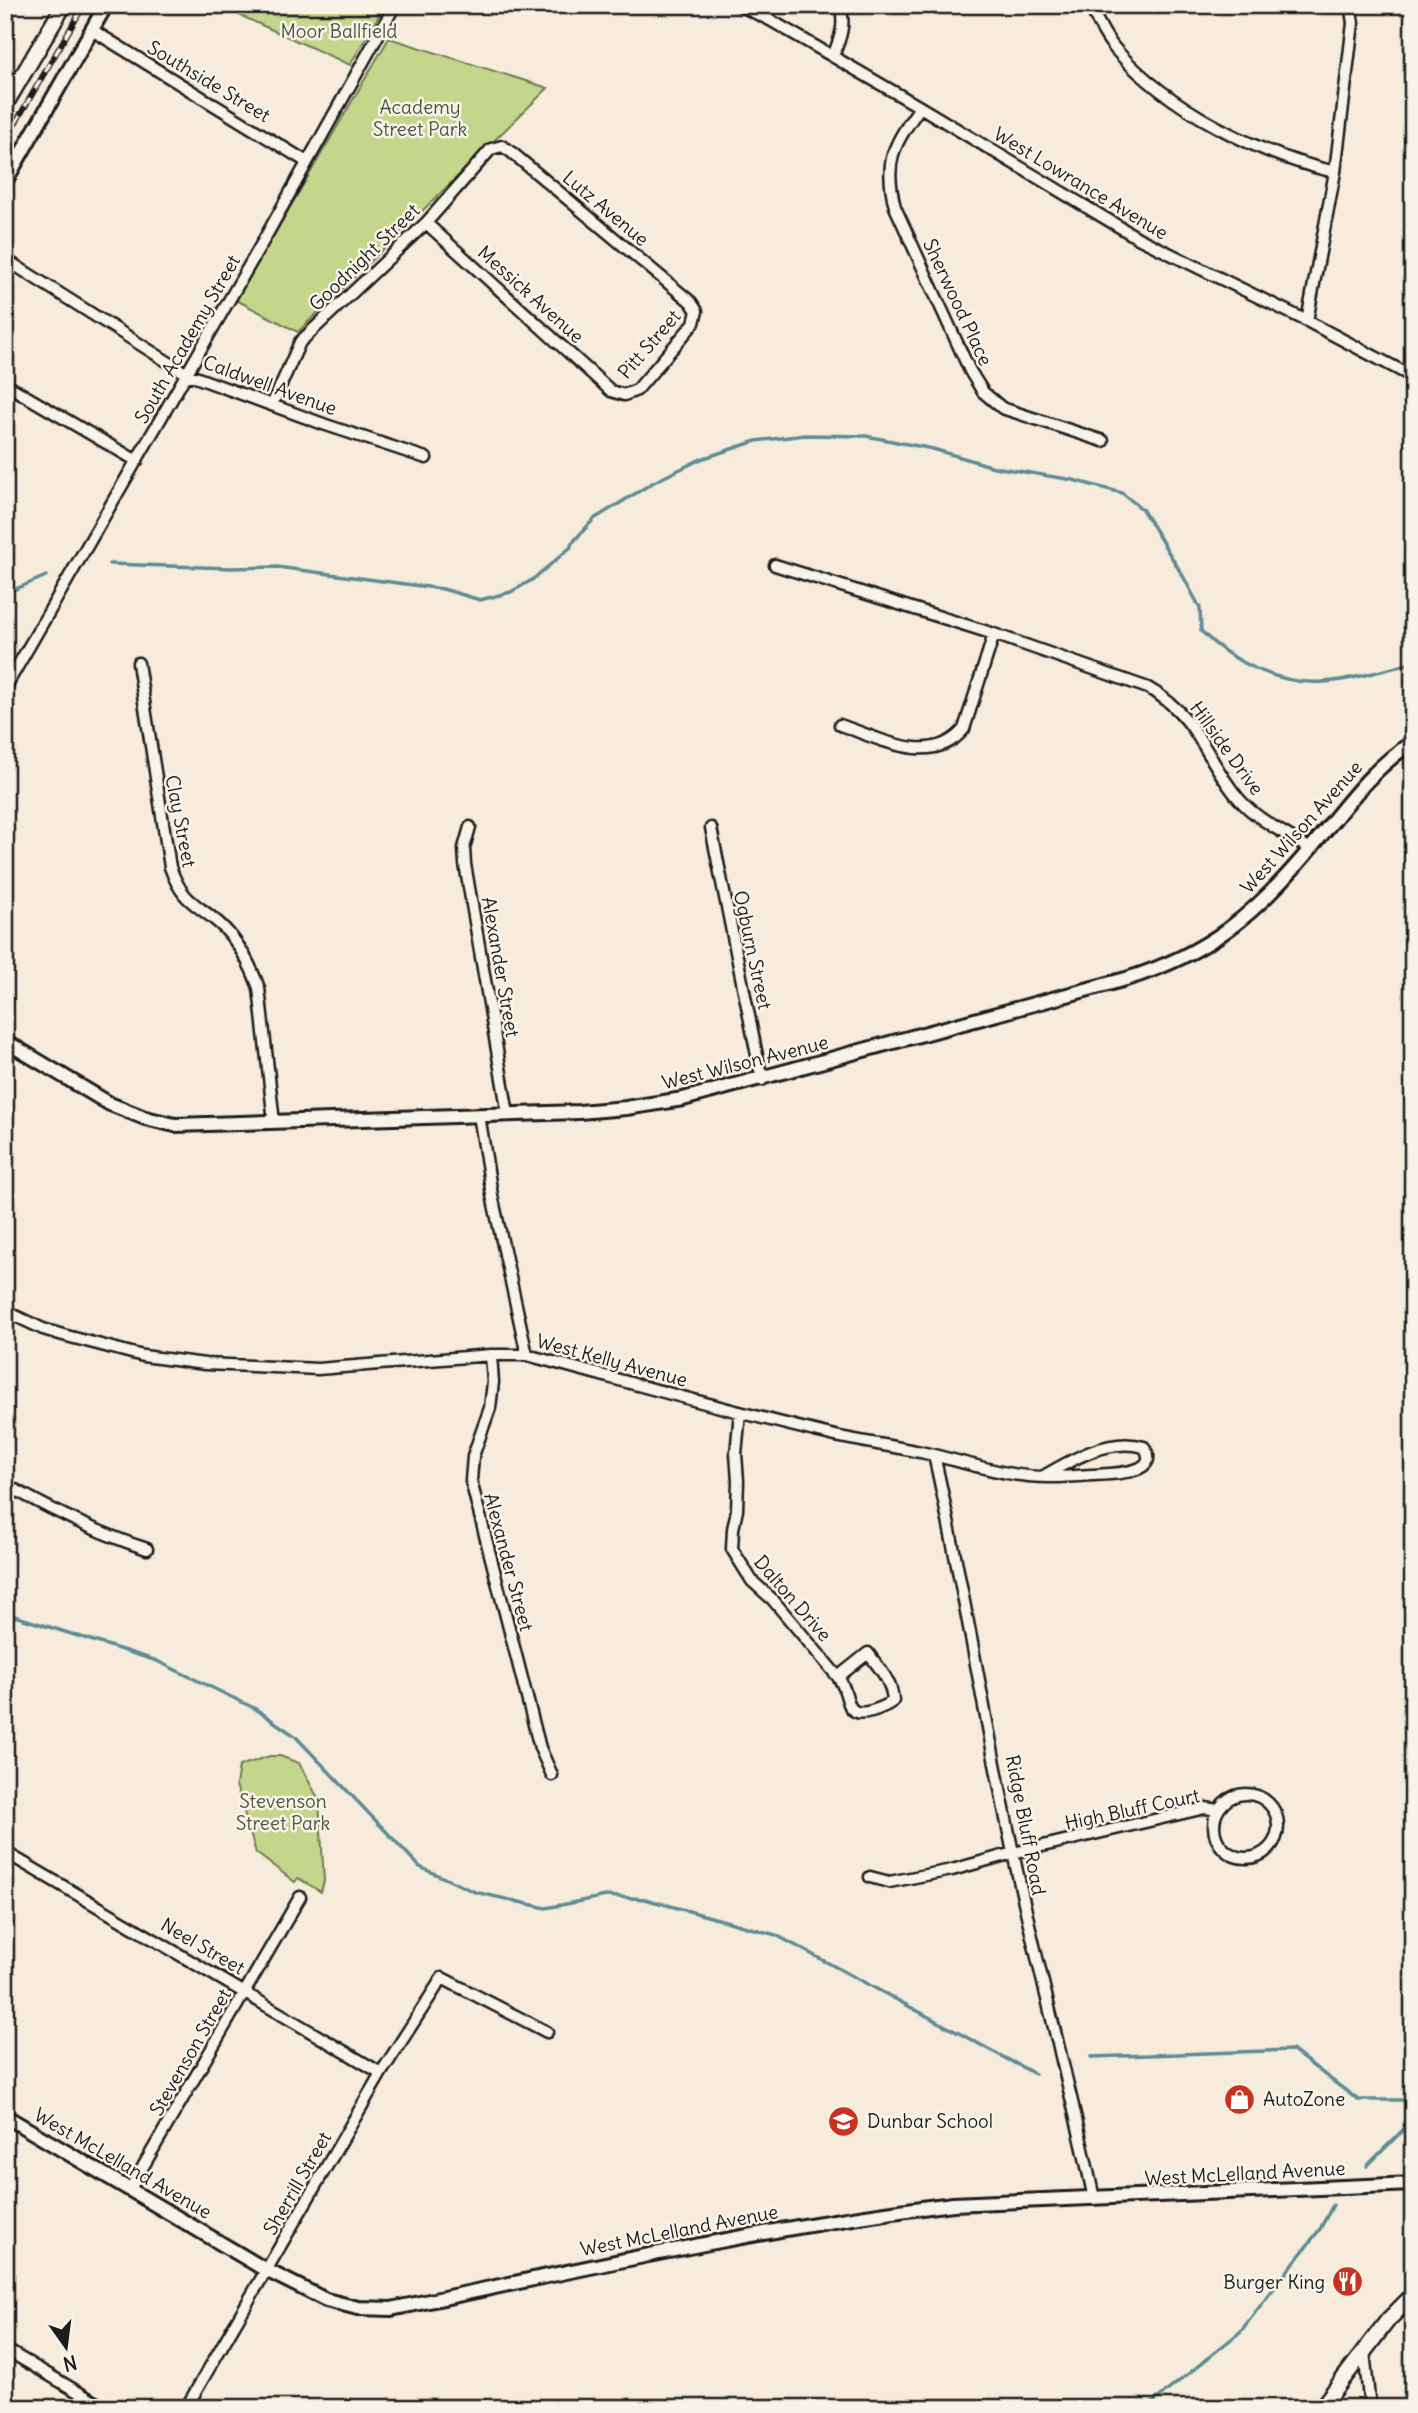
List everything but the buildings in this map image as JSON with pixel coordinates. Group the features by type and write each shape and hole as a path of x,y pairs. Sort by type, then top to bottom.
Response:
{"main road":[{"path":"5,105 64,5"},
{"path":"1321,2408 1388,2320 1413,2295"}],"street":[{"path":"5,182 106,5"},
{"name":"South Academy Street","path":"5,688 187,374 395,5"},
{"name":"West Lowrance Avenue","path":"739,5 770,20 920,107 1138,238 1307,321 1413,377"},
{"path":"833,57 842,36 843,15 840,5"},
{"path":"1090,5 1098,24 1115,50 1144,78 1176,103 1252,144 1295,161 1335,172"},
{"path":"1307,321 1335,172 1353,23 1350,5"},
{"name":"Southside Street","path":"92,30 307,162"},
{"name":"Sherwood Place","path":"920,107 901,134 891,157 888,182 895,207 970,371 983,392 1002,408 1103,441"},
{"name":"Lutz Avenue","path":"496,147 502,146 510,151 691,302"},
{"name":"Goodnight Street","path":"272,405 300,342 426,223 491,149 496,147"},
{"name":"Messick Avenue","path":"426,223 611,391"},
{"name":"Caldwell Avenue","path":"5,258 187,374 426,458"},
{"name":"Pitt Street","path":"611,391 624,396 637,390 694,323 697,311 691,302"},
{"path":"5,384 137,461"},
{"name":"Hillside Drive","path":"775,565 995,634 1128,679 1162,695 1189,720 1241,801 1310,849"},
{"path":"840,725 917,750 942,746 955,739 964,729 995,634"},
{"name":"Clay Street","path":"138,663 170,867 183,896 224,928 253,971 259,988 274,1122"},
{"name":"West Wilson Avenue","path":"5,1041 110,1104 145,1118 175,1125 626,1108 683,1099 762,1080 1157,969 1188,955 1240,922 1264,901 1367,779 1413,742"},
{"name":"Alexander Street","path":"470,827 464,848 465,864 508,1114"},
{"name":"Ogburn Street","path":"711,828 762,1080"},
{"path":"479,1115 492,1195 527,1355"},
{"name":"West Kelly Avenue","path":"5,1311 43,1329 63,1335 143,1356 205,1364 318,1369 491,1355 527,1355 833,1435 934,1455 1009,1474 1042,1477 1055,1478 1129,1472 1143,1467 1149,1456 1144,1447 1114,1446 1083,1455 1042,1477"},
{"name":"Alexander Street","path":"491,1355 493,1382 490,1408 473,1456 471,1481 540,1748 552,1774"},
{"name":"Dalton Drive","path":"740,1412 736,1454 737,1510 732,1549 752,1581 773,1600 838,1677 845,1687 851,1708 864,1713 887,1706 893,1701 886,1676 867,1653 838,1677"},
{"name":"Ridge Bluff Road","path":"934,1455 967,1606 1013,1853 1094,2199"},
{"path":"5,1484 79,1523 147,1549"},
{"name":"High Bluff Court","path":"1250,1794 1262,1798 1272,1807 1277,1818 1278,1830 1274,1842 1266,1852 1254,1857 1242,1858 1230,1854 1220,1846 1215,1835 1214,1822 1218,1810 1238,1795 1250,1794"},
{"name":"High Bluff Court","path":"870,1877 889,1882 951,1870 1205,1808 1218,1810"},
{"name":"Neel Street","path":"5,1852 381,2073"},
{"name":"Stevenson Street","path":"130,2189 300,1897"},
{"name":"Sherrill Street","path":"186,2408 381,2073 442,1978 547,2032"},
{"name":"West McLelland Avenue","path":"5,2116 266,2270 326,2300 358,2308 391,2309 743,2235 953,2204 1413,2184"},
{"path":"5,2349 105,2408"},
{"path":"1364,2351 1370,2408"}],"green space":[{"name":"Moor Ballfield","path":"217,5 385,5 350,65"},
{"name":"Academy Street Park","path":"389,38 548,88 298,332 236,300"},
{"name":"Stevenson Street Park","path":"270,1756 280,1756 299,1763 319,1800 324,1881 321,1892 298,1878 295,1882 256,1853 236,1785 239,1766"}],"waterway":[{"path":"109,564 277,567 443,589 480,600 511,592 532,580 571,547 594,519 654,482 701,459 756,441 805,435 866,436 933,449 994,467 1073,480 1122,493 1142,509 1183,576 1200,608 1201,631 1241,662 1257,669 1290,680 1323,682 1357,677 1413,663"},
{"path":"5,591 46,576"},
{"path":"5,1613 157,1661 254,1708 295,1736 420,1867 475,1892 546,1908 606,1896 645,1899 776,1935 1035,2074"},
{"path":"1091,2057 1292,2050 1358,2100 1413,2100"},
{"path":"1367,2166 1413,2120"},
{"path":"1146,2408 1240,2332 1320,2229 1333,2205"}],"railway":[{"path":"5,141 84,5"}],"place":[{"name":"AutoZone","path":"1240,2099"},
{"name":"Dunbar School","path":"844,2121"},
{"name":"Burger King","path":"1348,2282"}]}
